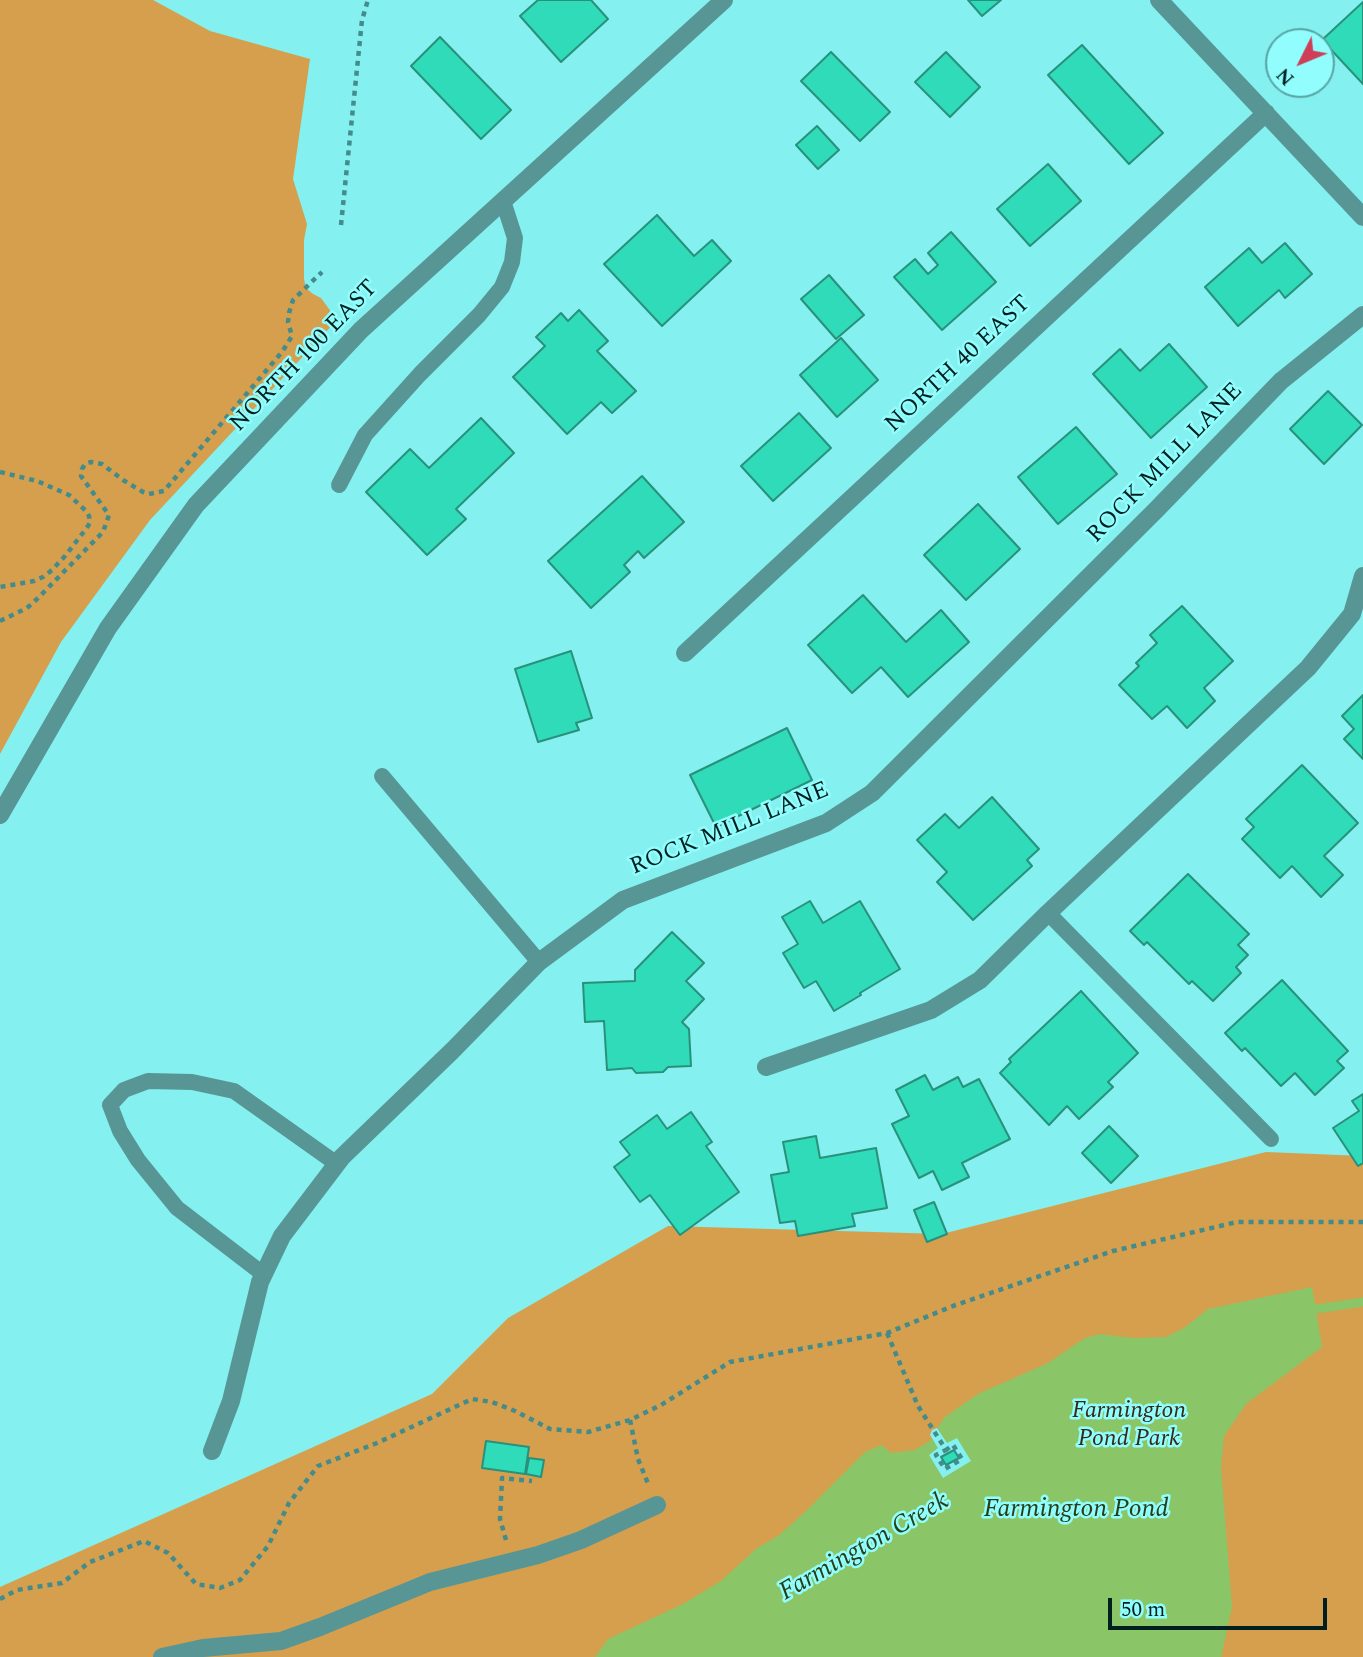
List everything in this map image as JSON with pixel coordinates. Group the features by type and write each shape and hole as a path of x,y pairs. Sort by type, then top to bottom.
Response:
{"street":[{"name":"NORTH 100 EAST","path":"0,815 108,628 196,505 361,330 724,0"},
{"path":"1159,0 1363,217"},
{"name":"NORTH 40 EAST","path":"684,653 1266,113"},
{"name":"ROCK MILL LANE","path":"212,1451 231,1401 260,1282 282,1236 342,1157 539,962 622,900 826,823 872,793 1156,510 1281,381 1363,315"},
{"path":"766,1066 931,1010 980,980 1308,668 1352,614 1362,581"},
{"path":"163,1657 203,1648 281,1641 430,1582 538,1555 581,1540 657,1505"}],"lane":[{"path":"339,485 365,435 420,374 479,315 502,287 512,262 515,238 503,201"},
{"path":"382,776 539,962"},
{"path":"1048,913 1271,1139"},
{"path":"263,1274 177,1208 138,1160 120,1131 110,1105 124,1090 148,1081 192,1082 234,1091 337,1164"}],"path":[{"path":"341,225 362,20 368,0"},
{"path":"0,621 27,608 103,532 109,515 81,476 85,464 102,464 143,492 149,494 164,491 282,352 292,336 288,322 293,300 322,272"},
{"path":"0,472 37,481 69,495 86,511 90,523 52,570 34,582 0,587"},
{"path":"0,1599 17,1590 62,1583 90,1562 144,1541 168,1553 196,1584 220,1588 240,1580 268,1546 289,1503 318,1466 377,1443 472,1399 492,1402 550,1429 588,1432 629,1420 661,1405 730,1362 887,1332 953,1306 1113,1251 1237,1222 1363,1222"},
{"path":"887,1332 918,1406 946,1450"},
{"path":"629,1420 638,1459 657,1505"},
{"path":"953,1445 962,1459 945,1469 936,1455 946,1450 953,1445"},
{"path":"514,1561 501,1528 502,1478 532,1481"}],"green space":[{"path":"0,0 153,0 210,31 310,59 293,179 307,224 304,240 306,288 321,298 337,320 150,520 61,642 0,754"},
{"name":"Farmington Pond Park","path":"1266,1152 1363,1156 1363,1657 0,1657 0,1587 432,1394 508,1318 668,1226 942,1234"}],"water":[{"name":"Farmington Pond","path":"1312,1287 1322,1347 1246,1404 1224,1436 1221,1467 1232,1607 1221,1657 595,1657 608,1639 683,1604 721,1581 757,1548 778,1536 803,1514 865,1452 882,1445 891,1453 915,1450 933,1439 945,1417 978,1394 1048,1363 1085,1338 1100,1334 1133,1338 1166,1337 1184,1328 1208,1309"}],"pier":[{"path":"937,1428 947,1443 957,1438 971,1461 943,1478 929,1455 938,1448 930,1435 932,1430"}],"building":[{"path":"538,0 591,0 608,19 561,62 520,16"},
{"path":"968,0 1001,0 982,16"},
{"path":"1363,2 1363,84 1335,54 1335,28"},
{"path":"440,37 511,110 481,139 411,66"},
{"path":"1082,45 1163,133 1129,164 1048,75"},
{"path":"831,52 890,112 860,141 801,81"},
{"path":"946,52 980,87 950,117 915,82"},
{"path":"817,126 839,150 818,169 796,145"},
{"path":"1048,164 1081,201 1030,246 997,209"},
{"path":"657,215 694,256 712,240 731,261 662,326 604,264"},
{"path":"951,232 996,282 942,330 894,277 915,259 928,274 938,265 928,253"},
{"path":"1285,243 1312,274 1285,298 1279,290 1238,326 1205,287 1249,248 1262,263"},
{"path":"829,275 864,315 836,339 801,299"},
{"path":"579,310 608,341 597,351 636,391 612,413 601,402 567,434 513,377 545,346 536,337 561,313 568,321"},
{"path":"841,338 878,380 837,417 800,375"},
{"path":"1169,344 1207,387 1151,438 1093,374 1120,349 1140,371"},
{"path":"1328,391 1362,425 1324,464 1290,429"},
{"path":"799,413 831,448 773,501 741,466"},
{"path":"481,418 514,453 456,509 466,519 427,555 366,492 410,449 429,468"},
{"path":"1076,427 1117,474 1058,524 1018,477"},
{"path":"642,476 684,522 644,558 638,551 624,565 630,572 591,608 548,561"},
{"path":"978,504 1020,549 966,600 924,555"},
{"path":"863,595 906,642 941,610 969,642 908,697 881,667 852,693 808,645"},
{"path":"1182,606 1233,661 1204,688 1215,701 1187,728 1167,706 1152,719 1119,685 1139,666 1136,663 1157,643 1150,635"},
{"path":"571,651 592,718 576,723 579,730 538,742 515,669"},
{"path":"1363,695 1363,759 1344,739 1354,729 1342,716"},
{"path":"787,728 812,780 716,827 690,775"},
{"path":"1302,765 1358,823 1324,856 1343,875 1321,897 1292,866 1280,878 1242,839 1254,827 1246,819"},
{"path":"992,797 1039,849 1027,860 1032,866 973,920 937,882 947,872 917,840 945,814 959,828"},
{"path":"1188,874 1249,934 1238,945 1248,955 1236,967 1241,973 1213,1001 1192,981 1189,984 1147,942 1144,945 1130,931"},
{"path":"810,901 823,923 860,901 900,969 834,1011 816,981 804,988 783,953 798,944 782,917"},
{"path":"672,932 704,963 686,981 704,999 682,1022 689,1029 691,1066 668,1067 663,1072 636,1073 632,1068 607,1070 604,1021 585,1022 583,983 635,981 635,970"},
{"path":"1282,980 1348,1051 1337,1061 1344,1068 1315,1095 1295,1073 1281,1086 1245,1048 1242,1051 1225,1033"},
{"path":"1081,991 1138,1053 1108,1082 1113,1087 1079,1119 1067,1106 1049,1125 1000,1073 1011,1062 1009,1059"},
{"path":"925,1075 933,1090 958,1077 963,1087 979,1079 1010,1139 962,1163 969,1177 942,1190 933,1171 919,1178 892,1124 909,1116 896,1090"},
{"path":"1363,1094 1363,1163 1358,1166 1333,1128 1359,1111 1352,1101"},
{"path":"691,1112 712,1142 706,1146 739,1192 680,1235 650,1195 640,1202 614,1167 630,1155 620,1142 657,1115 667,1129"},
{"path":"1109,1126 1138,1156 1111,1183 1082,1153"},
{"path":"816,1136 820,1158 876,1148 887,1208 852,1214 855,1226 798,1236 795,1221 780,1223 771,1175 789,1172 783,1142"},
{"path":"934,1202 947,1234 927,1242 914,1210"},
{"path":"486,1441 529,1447 525,1474 482,1468"},
{"path":"954,1450 959,1458 946,1465 941,1457"},
{"path":"529,1458 544,1460 541,1477 526,1474"}],"waterway":[{"name":"Farmington Creek","path":"1307,1314 1316,1309 1363,1302"}]}
